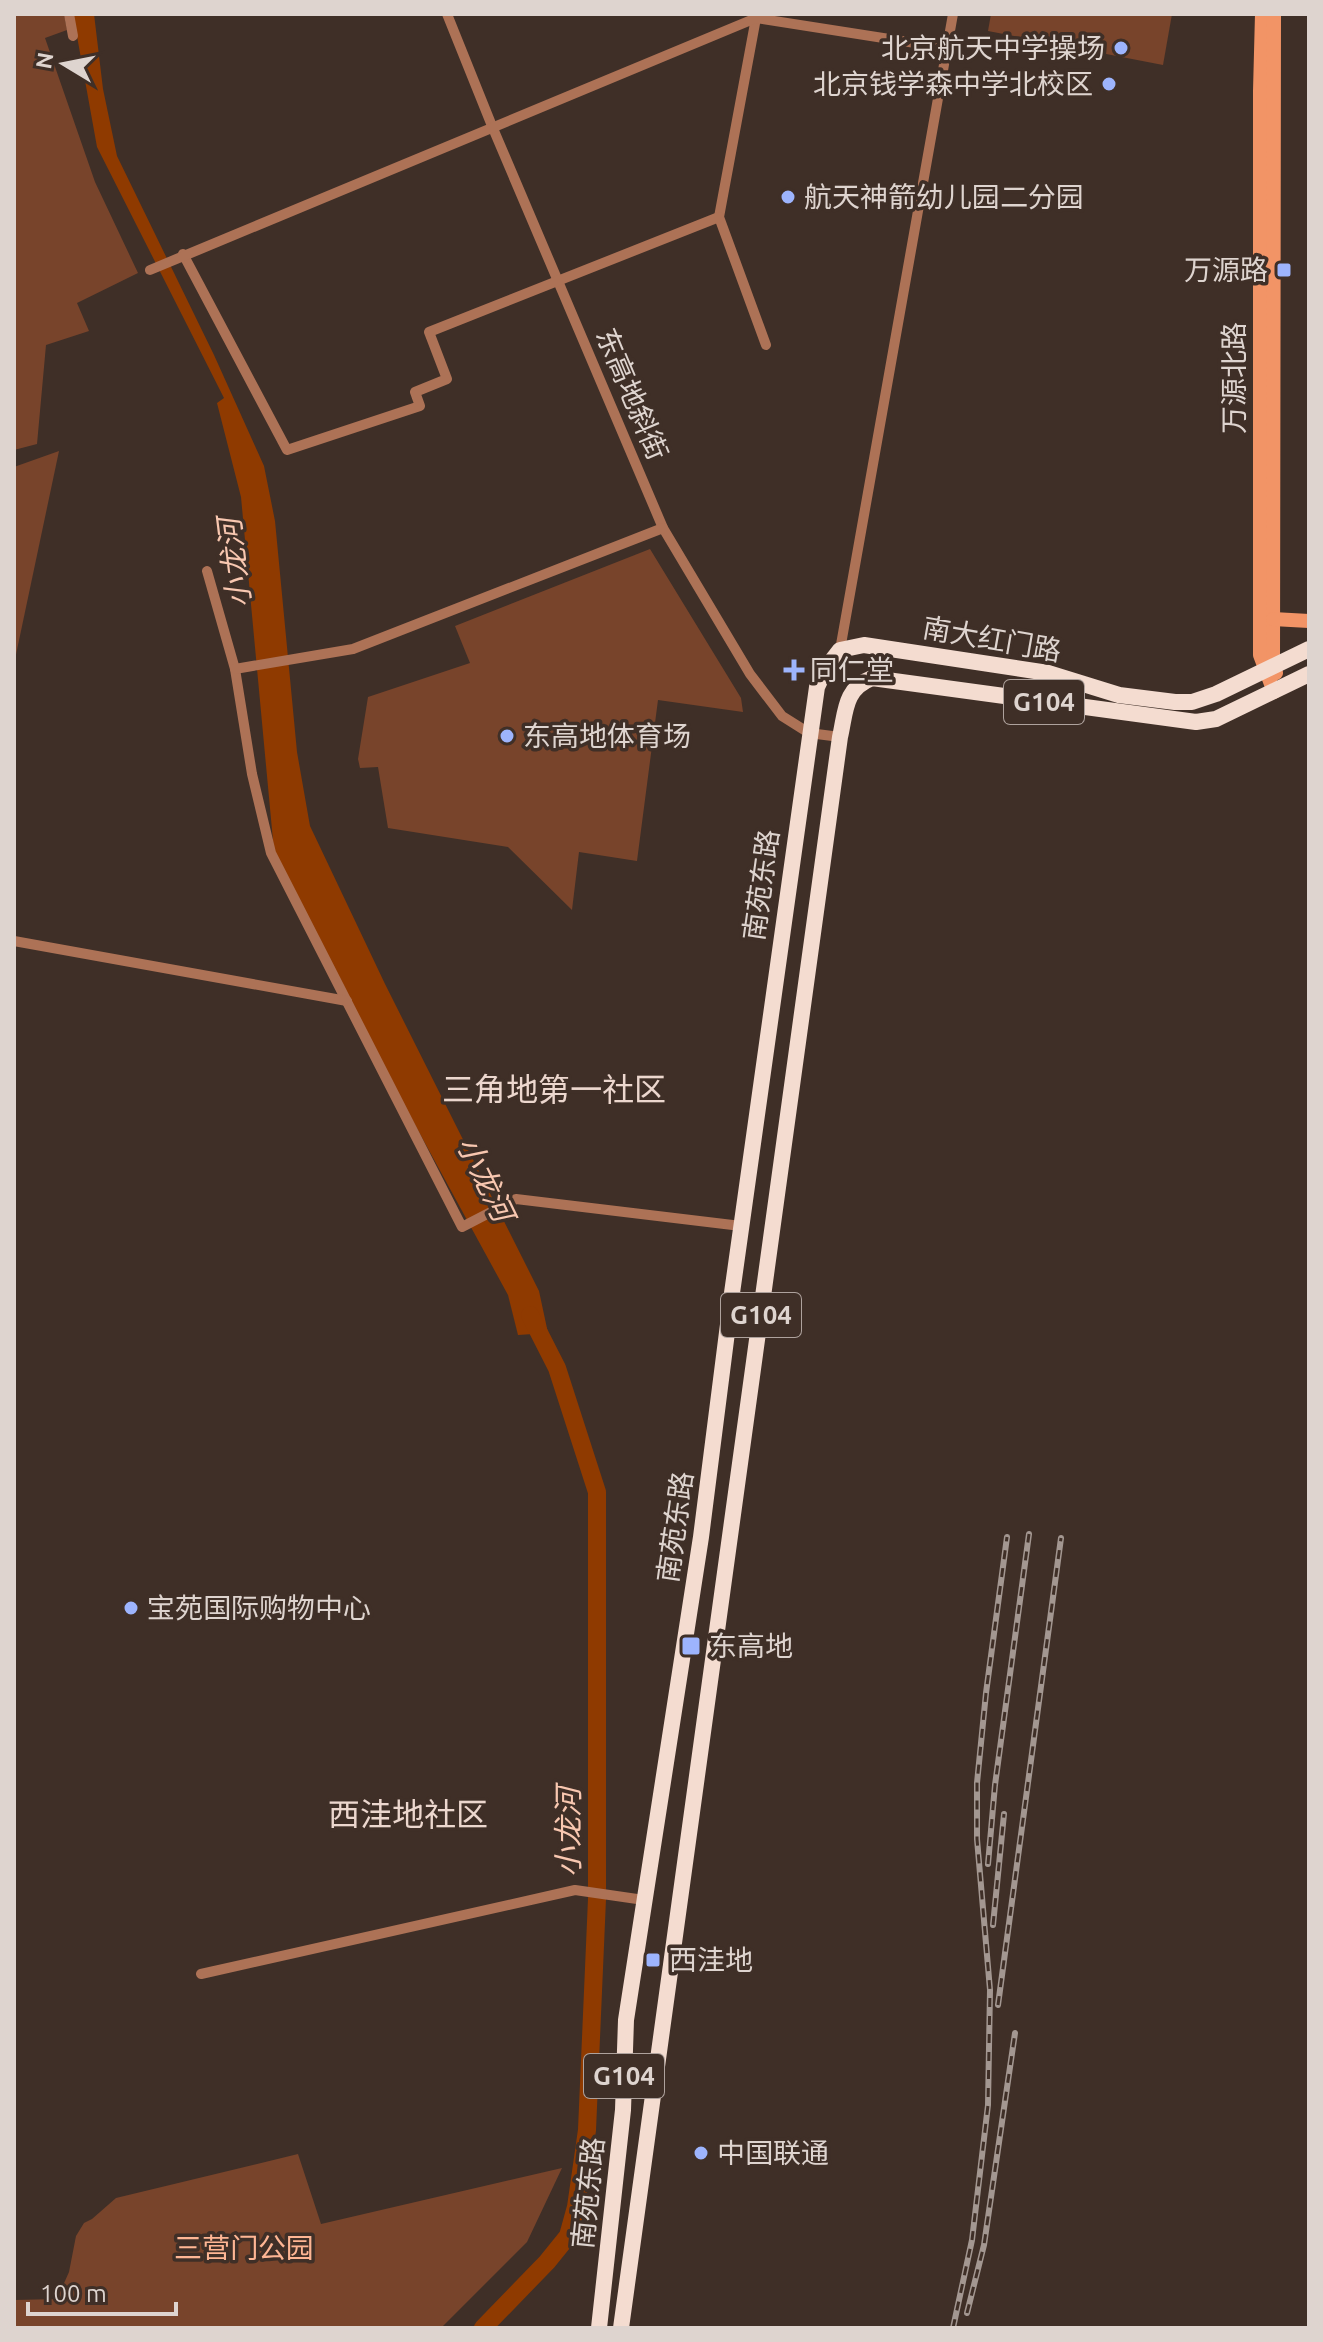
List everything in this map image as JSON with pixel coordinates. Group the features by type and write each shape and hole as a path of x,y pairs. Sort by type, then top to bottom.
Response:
{"highway":[{"name":"南大红门路","path":"840,650 864,645 890,648 1048,673 1119,695 1192,702 1216,694 1309,649"},
{"name":"G104","path":"809,733 817,687 840,650"},
{"name":"南大红门路","path":"840,737 849,696 858,683 872,678 1177,721 1216,719 1309,674"},
{"name":"南苑东路","path":"599,2328 623,2110 626,2020 701,1537 809,733"},
{"name":"南苑东路","path":"621,2328 840,737"}],"main road":[{"name":"万源北路","path":"1262,14 1260,655 1268,668"},
{"name":"万源北路","path":"1268,668 1273,619 1274,14"},
{"path":"1273,619 1309,621"},
{"path":"1268,668 1278,690"}],"street":[{"path":"69,14 73,36"},
{"name":"东高地斜街","path":"447,14 663,528 750,674 782,716 809,733 840,737"},
{"path":"840,650 953,14"},
{"path":"756,18 719,217 766,345"},
{"path":"150,270 756,18 947,48"},
{"path":"180,255 287,450 420,406 415,392 447,379 429,332 719,217"},
{"path":"240,669 353,649 663,528"},
{"path":"207,571 240,669 252,774 271,853 462,1227 516,1199 741,1226"},
{"path":"14,941 347,1001"},
{"path":"201,1974 575,1890 644,1900"}],"green space":[{"path":"14,14 64,14 67,30 45,38 95,182 138,273 77,303 89,331 46,345 37,444 14,450"},
{"name":"北京航天中学操场","path":"991,14 1172,14 1163,65 988,31"},
{"path":"59,451 14,664 14,467"},
{"name":"东高地体育场","path":"650,549 741,698 743,712 658,700 637,861 579,852 572,910 508,847 388,828 378,767 360,768 358,759 368,697 470,663 455,626"},
{"name":"三营门公园","path":"298,2154 321,2224 562,2168 527,2242 441,2328 14,2328 14,2300 57,2299 69,2272 76,2236 84,2223 116,2198"}],"shaded area":[{"path":"73,14 94,14 103,89 117,156 264,466 275,521 297,752 310,826 385,984 539,1291 548,1333 518,1335 508,1295 396,1090 274,851 241,497 217,403 224,398 97,147"}],"waterway":[{"name":"小龙河","path":"483,2328 568,2236 576,2207 587,2130 597,1899 597,1492 557,1368 530,1315"}],"railway":[{"path":"988,1864 995,1785 1029,1534"},
{"path":"953,2328 972,2240 988,2105 990,1990 977,1839 977,1783 1007,1537"},
{"path":"998,2005 1061,1538"},
{"path":"993,1925 1004,1814"},
{"path":"967,2313 984,2245 1015,2033"}],"place":[{"name":"北京航天中学操场","path":"1121,48"},
{"name":"北京钱学森中学北校区","path":"1109,84"},
{"name":"航天神箭幼儿园二分园","path":"788,197"},
{"name":"万源路","path":"1284,270"},
{"name":"同仁堂","path":"794,670"},
{"name":"东高地体育场","path":"507,736"},
{"name":"宝苑国际购物中心","path":"131,1608"},
{"name":"东高地","path":"691,1646"},
{"name":"西洼地","path":"653,1960"},
{"name":"中国联通","path":"701,2153"}],"district":[{"name":"三角地第一社区","path":"554,1090"},
{"name":"西洼地社区","path":"408,1815"}]}
